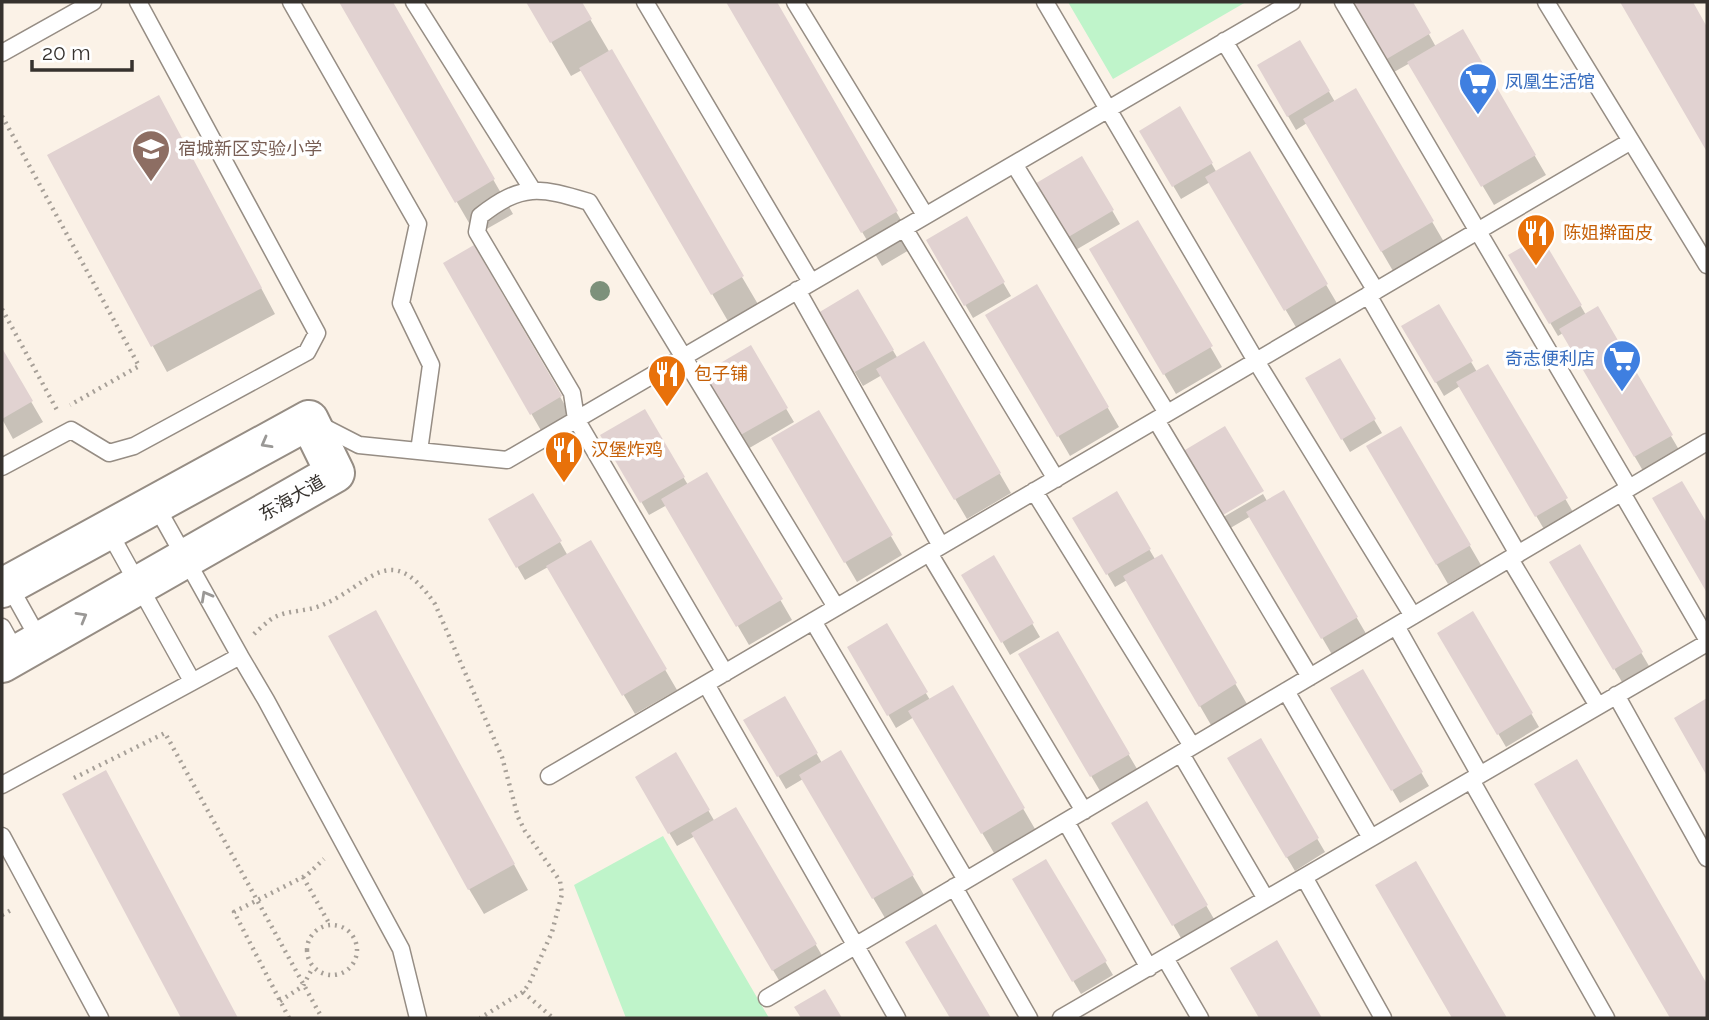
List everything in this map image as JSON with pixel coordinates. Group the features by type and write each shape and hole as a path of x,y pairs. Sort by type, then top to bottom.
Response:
{"street":[{"path":"4,582 108,530 309,420"},
{"name":"东海大道","path":"15,646 139,585 335,473 309,420"}],"lane":[{"path":"2,53 93,2"},
{"path":"2,467 71,429 109,453 134,446 307,352 317,333 138,2"},
{"path":"291,2 418,224 401,303 431,365 419,451"},
{"path":"414,2 532,189"},
{"path":"645,2 804,286 935,549 1084,811"},
{"path":"795,2 925,215"},
{"path":"1045,2 1256,361 1413,616"},
{"path":"309,420 359,445 507,460 1292,2"},
{"path":"1061,1018 1707,641 1478,231 1343,2"},
{"path":"1546,2 1631,141 1702,247 1707,265"},
{"path":"1224,41 1372,293 1514,557 1598,706"},
{"path":"549,776 1631,141"},
{"path":"1014,164 1310,677"},
{"path":"725,673 576,419 572,393 477,232 480,216 500,200 532,189 554,191 589,202 836,607"},
{"path":"904,228 1056,479"},
{"path":"767,998 1707,442"},
{"path":"1034,491 1186,750 1266,899"},
{"path":"155,504 267,700 401,948 418,1018"},
{"path":"108,530 192,681"},
{"path":"4,582 15,646"},
{"path":"813,621 960,884 1029,1018"},
{"path":"1396,626 1606,1018"},
{"path":"2,785 192,681 237,650"},
{"path":"706,684 897,1018"},
{"path":"1286,691 1371,838"},
{"path":"1616,695 1707,858"},
{"path":"1066,821 1149,968"},
{"path":"2,836 100,1018"},
{"path":"1304,877 1383,1018"},
{"path":"1165,958 1200,1018"}],"path":[{"path":"2,116 139,366 70,405"},
{"path":"2,309 58,412 47,418"},
{"path":"237,650 272,619 318,607 382,570 409,574 423,586 435,604 502,757 518,817 560,881 562,894 552,932 523,992 480,1018"},
{"path":"74,778 165,733 322,1018"},
{"path":"289,1018 234,912 303,877 326,857 346,847"},
{"path":"303,877 330,925"},
{"path":"330,925 338,926 352,935 357,951 351,966 328,975 313,967 309,960 308,944 316,931 330,925"},
{"path":"280,1001 303,986 313,967"},
{"path":"523,992 553,1018"}],"green space":[{"path":"1068,2 1246,2 1113,79"},
{"path":"663,836 769,1018 626,1018 574,885"}],"building":[{"path":"339,2 393,2 495,179 455,203"},
{"path":"526,2 582,2 592,19 550,43"},
{"path":"726,2 777,2 898,211 861,233"},
{"path":"1413,2 1431,33 1385,60 1352,3"},
{"path":"1620,2 1693,2 1707,27 1707,152"},
{"path":"1463,29 1536,155 1481,187 1407,62"},
{"path":"1300,40 1330,91 1287,117 1257,65"},
{"path":"612,49 744,276 711,295 579,68"},
{"path":"1356,88 1434,221 1381,252 1303,119"},
{"path":"159,95 262,288 151,347 47,155"},
{"path":"1180,106 1213,163 1172,187 1139,131"},
{"path":"1250,151 1328,284 1284,311 1205,177"},
{"path":"1082,156 1114,210 1065,239 1033,185"},
{"path":"967,216 1005,282 964,306 926,240"},
{"path":"1138,220 1213,346 1163,375 1089,249"},
{"path":"1541,236 1582,305 1549,324 1508,255"},
{"path":"474,245 562,396 530,415 443,263"},
{"path":"1037,284 1109,407 1057,437 985,315"},
{"path":"858,289 894,350 853,373 818,313"},
{"path":"1439,304 1473,361 1435,383 1401,326"},
{"path":"1598,306 1673,435 1634,457 1559,329"},
{"path":"924,341 1001,473 954,500 876,369"},
{"path":"751,345 788,408 737,437 700,375"},
{"path":"2,348 33,401 2,419"},
{"path":"1340,358 1376,419 1341,440 1305,378"},
{"path":"1488,364 1568,498 1535,517 1456,382"},
{"path":"645,409 685,477 640,503 600,435"},
{"path":"819,410 893,535 844,563 771,438"},
{"path":"1225,426 1264,491 1218,518 1180,453"},
{"path":"1401,426 1471,545 1436,565 1366,446"},
{"path":"707,472 783,599 736,627 661,499"},
{"path":"1682,481 1707,523 1707,593 1652,498"},
{"path":"1284,490 1358,617 1321,639 1246,512"},
{"path":"1117,491 1151,549 1106,575 1072,518"},
{"path":"533,493 562,541 516,568 488,519"},
{"path":"591,540 667,669 622,696 546,566"},
{"path":"1580,544 1643,652 1613,670 1549,562"},
{"path":"1162,554 1237,683 1199,707 1123,576"},
{"path":"994,555 1034,623 1001,643 961,575"},
{"path":"376,610 515,864 468,890 328,636"},
{"path":"1473,611 1533,713 1497,735 1437,633"},
{"path":"887,623 928,692 887,716 847,647"},
{"path":"1058,631 1130,754 1090,777 1018,654"},
{"path":"1363,669 1423,772 1391,791 1330,688"},
{"path":"953,685 1025,808 981,834 908,711"},
{"path":"785,696 818,753 777,777 743,720"},
{"path":"1707,698 1707,776 1674,718"},
{"path":"1261,738 1319,838 1286,858 1227,758"},
{"path":"841,750 914,875 872,899 799,775"},
{"path":"676,752 710,810 668,834 635,777"},
{"path":"1577,759 1707,984 1707,1018 1670,1018 1534,784"},
{"path":"106,770 238,1018 181,1018 62,794"},
{"path":"1147,801 1208,905 1172,926 1111,823"},
{"path":"736,807 817,944 772,971 691,833"},
{"path":"1046,859 1107,961 1072,982 1012,879"},
{"path":"1416,861 1507,1018 1452,1018 1375,885"},
{"path":"936,924 991,1018 950,1018 905,942"},
{"path":"1277,940 1322,1018 1259,1018 1230,968"},
{"path":"825,989 842,1018 801,1018 794,1007"}],"place":[{"name":"凤凰生活馆","path":"1478,116"},
{"name":"宿城新区实验小学","path":"151,183"},
{"name":"陈姐擀面皮","path":"1536,267"},
{"name":"奇志便利店","path":"1622,393"},
{"name":"包子铺","path":"667,408"},
{"name":"汉堡炸鸡","path":"564,484"}]}
